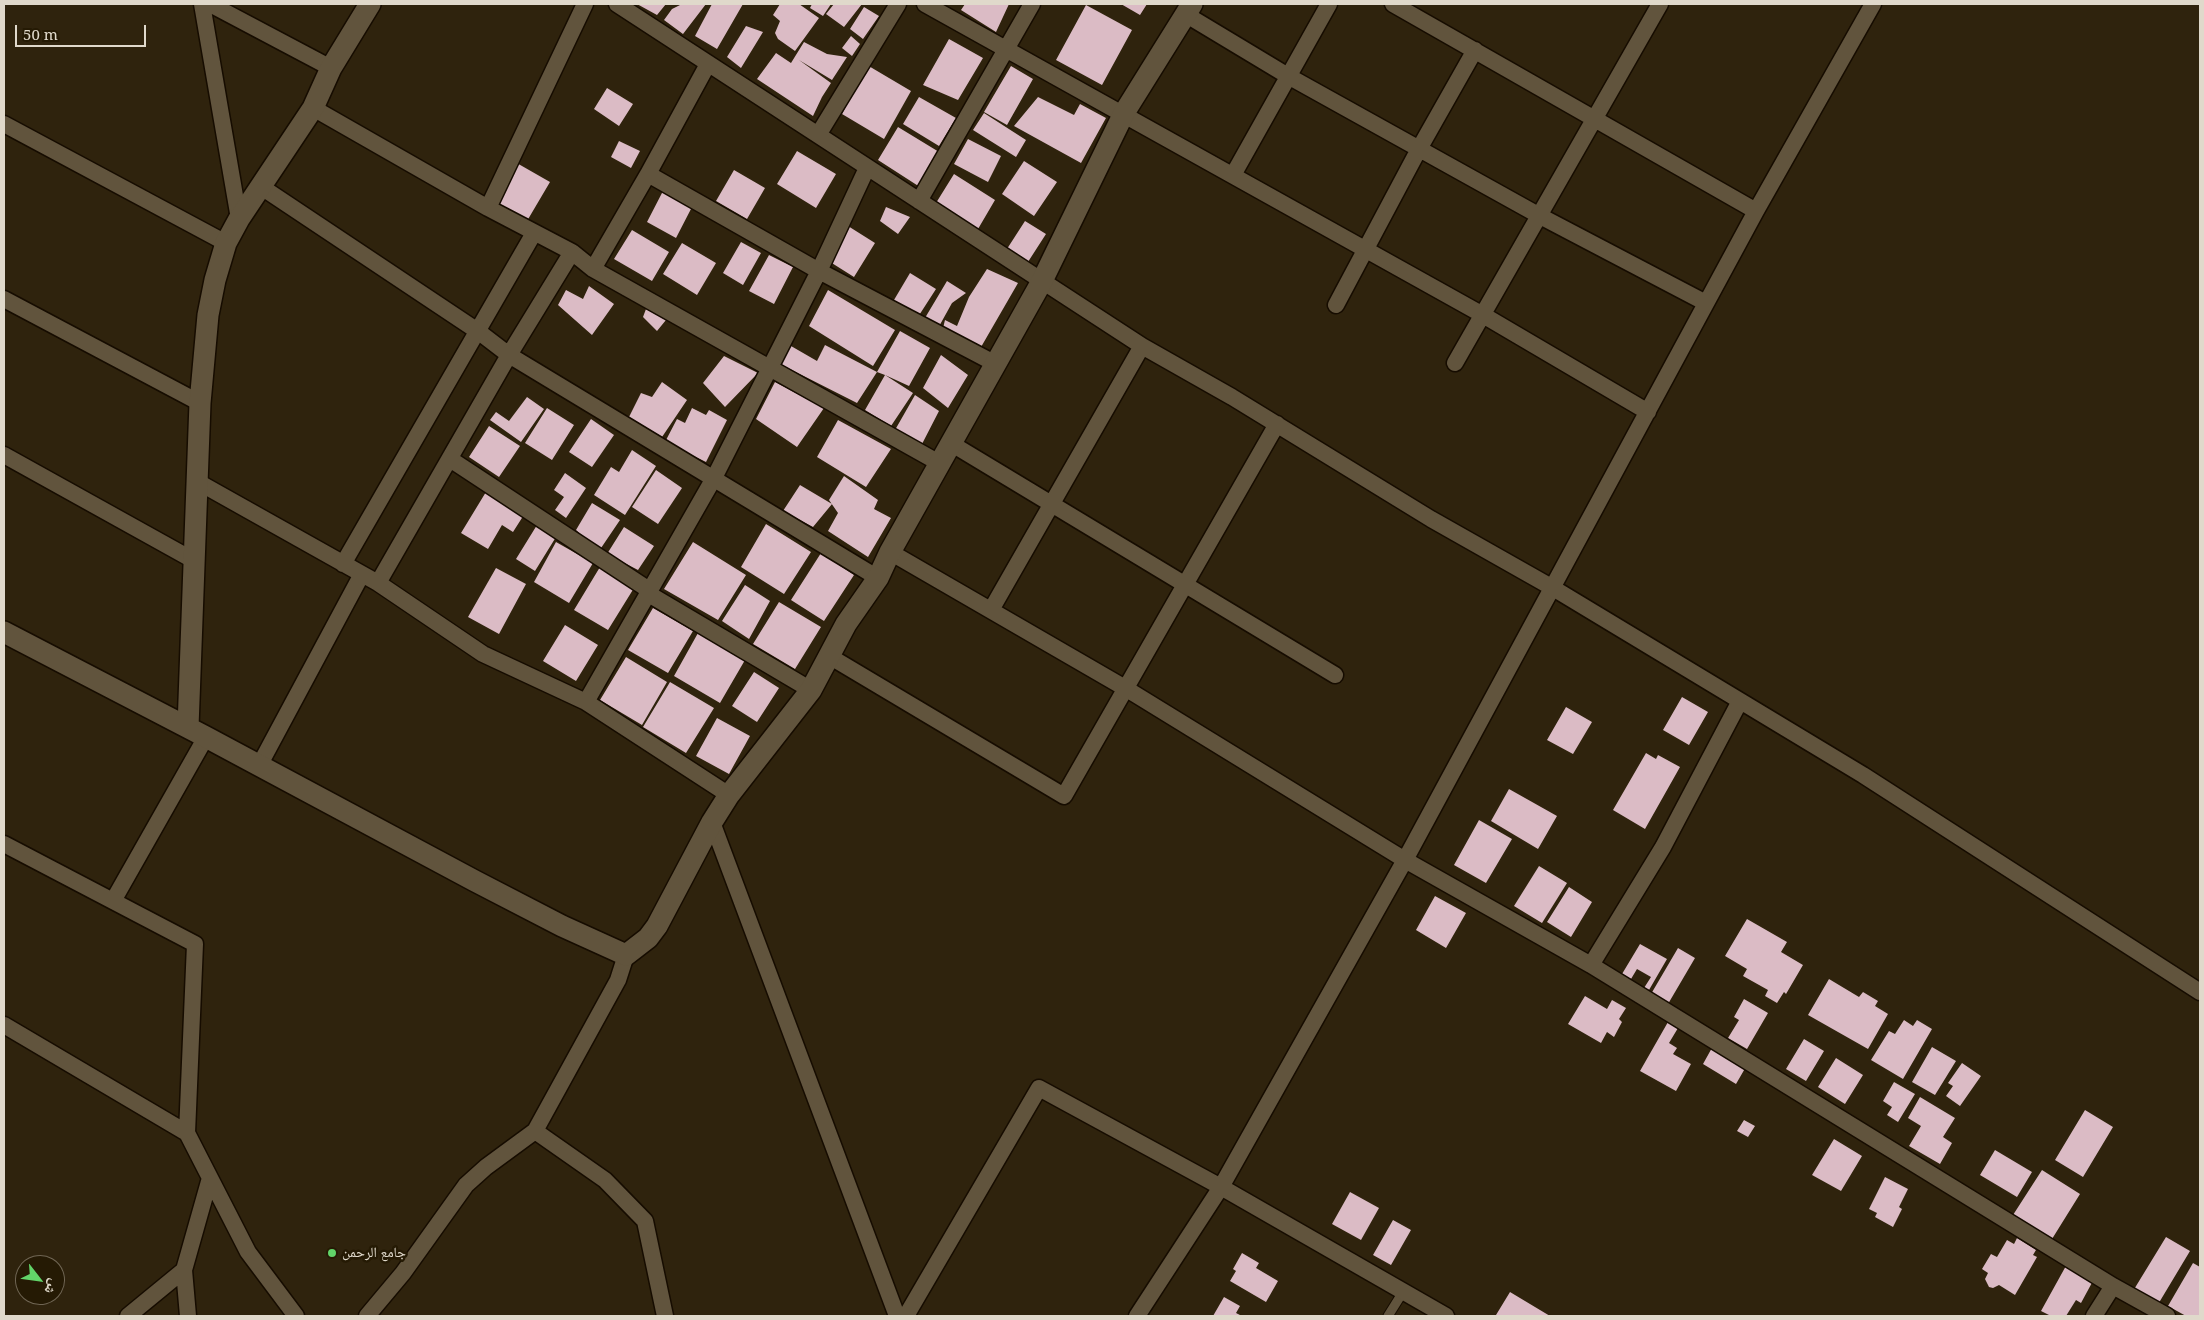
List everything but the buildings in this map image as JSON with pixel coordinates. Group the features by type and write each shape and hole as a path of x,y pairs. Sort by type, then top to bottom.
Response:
{"street":[{"path":"202,4 239,219"},
{"path":"210,4 331,68"},
{"path":"113,901 197,732 194,560 200,403 208,315 215,280 226,243 239,219 313,108 331,68 370,4"},
{"path":"488,208 585,4"},
{"path":"617,4 1041,282 1142,346 1276,424 1431,518 1553,588 1863,775 2200,992"},
{"path":"818,135 898,4"},
{"path":"925,4 1124,113 1482,315 1648,412"},
{"path":"919,201 1005,48 1032,4"},
{"path":"1233,175 1329,4"},
{"path":"1394,4 1756,211"},
{"path":"1455,363 1660,4"},
{"path":"1138,1316 1221,1187 1405,860 1756,211 1873,4"},
{"path":"366,1316 403,1273 466,1186 486,1167 535,1131 618,980 626,955 648,938 657,926 712,822 729,795 811,690 846,624 878,578 890,552 941,464 1041,282 1124,113 1188,9 1288,76 1540,216 1706,303"},
{"path":"1336,305 1419,149 1475,50"},
{"path":"594,269 708,64"},
{"path":"313,108 488,208 572,252 594,269 941,464"},
{"path":"4,124 226,243"},
{"path":"586,702 714,478 818,271 867,168"},
{"path":"648,174 818,271 996,364"},
{"path":"260,186 479,332 509,355 878,578"},
{"path":"343,564 479,332 534,233"},
{"path":"378,583 509,355 572,252"},
{"path":"4,300 200,403"},
{"path":"991,610 1142,346"},
{"path":"829,656 1064,796 1276,424"},
{"path":"952,444 1186,583 1335,675"},
{"path":"4,455 194,560"},
{"path":"450,458 648,591 811,690"},
{"path":"198,482 378,583 483,654 586,702 729,795"},
{"path":"890,552 1126,688 1405,860 1591,965 1786,1083 2113,1286 2167,1316"},
{"path":"260,766 362,574"},
{"path":"6,639 197,732 536,912 626,955"},
{"path":"1591,965 1663,847 1740,701"},
{"path":"712,822 897,1316"},
{"path":"4,844 195,944 187,1133 248,1252 296,1316"},
{"path":"4,1025 187,1133"},
{"path":"906,1316 1039,1088 1221,1187 1446,1316"},
{"path":"535,1131 604,1180 645,1222 665,1316"},
{"path":"188,1316 184,1270 210,1178"},
{"path":"128,1316 184,1270"},
{"path":"2094,1316 2113,1286"}],"lane":[{"path":"1388,1316 1403,1292"}],"place":[{"name":"جامع الرحمن","path":"332,1253"}]}
